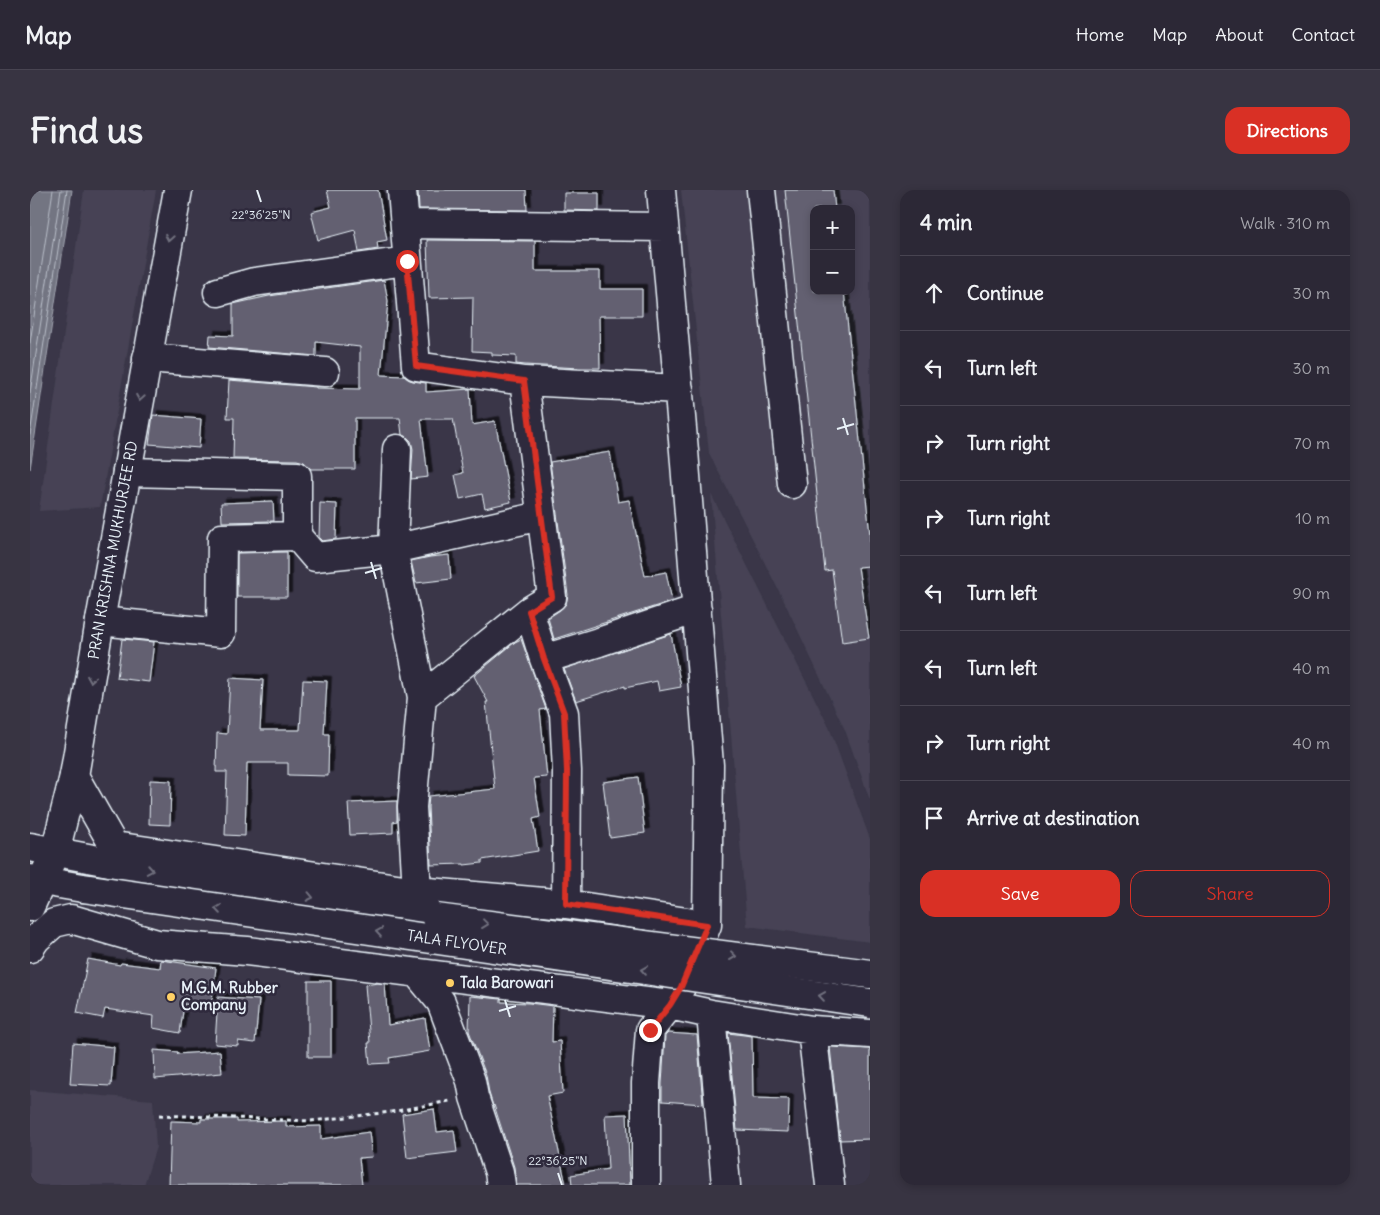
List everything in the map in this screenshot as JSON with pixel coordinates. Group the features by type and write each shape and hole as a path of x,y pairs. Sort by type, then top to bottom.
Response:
{"street":[{"name":"PRAN KRISHNA MUKHURJEE RD","path":"30,906 42,849 74,776 100,620 178,190"},
{"path":"402,190 416,366 524,381 679,389"},
{"path":"646,1185 646,1083 650,1030 670,1005 681,987 707,925 709,765 661,190"},
{"path":"761,190 792,484"},
{"path":"405,224 664,227"},
{"path":"218,292 254,282 407,261"},
{"path":"147,358 325,372"},
{"path":"422,698 529,611 552,597 524,381"},
{"path":"397,449 393,549 422,698 412,807 417,891"},
{"path":"127,472 296,476 297,536 315,557 393,549 541,516"},
{"path":"100,620 221,633 222,538 297,536"},
{"path":"544,659 696,609"},
{"path":"529,611 564,713 567,771 566,904"},
{"path":"74,776 114,846 417,891 566,904 707,925"},
{"name":"TALA FLYOVER","path":"42,849 151,870 246,884 352,906 870,974"},
{"name":"TALA FLYOVER","path":"36,880 870,1003"},
{"path":"30,948 54,923 71,919 157,944 247,951 670,1005 711,1014 812,1030 870,1034"},
{"path":"418,973 441,1002 471,1081 474,1097 499,1172 501,1185"},
{"path":"711,1014 726,1185"},
{"path":"812,1030 830,1185"}],"path":[{"path":"160,1115 311,1121 391,1112 474,1097"}],"shaded area":[{"path":"84,190 156,190 100,507 39,511"},
{"path":"681,190 870,190 870,800 845,730 784,601 709,453"},
{"path":"711,494 829,727 870,839 870,942 747,926"},
{"path":"30,1090 153,1100 156,1147 144,1185 30,1185"}],"water":[{"path":"30,190 72,190 30,469"}],"building":[{"path":"327,190 378,190 387,240 377,242 378,249 359,252 355,230 318,240 311,212 331,207"},
{"path":"418,190 526,190 527,210 419,209"},
{"path":"785,190 833,190 835,205 810,205 810,295 844,295 870,535 870,566 858,567 869,638 842,642 832,570 825,571"},
{"path":"564,193 599,193 599,211 564,210"},
{"path":"427,240 535,241 535,271 600,271 600,289 642,289 642,316 599,316 600,368 516,364 516,356 492,355 492,352 472,351 473,297 429,298"},
{"path":"384,280 388,301 381,375 404,376 413,381 426,383 426,392 470,389 472,425 495,421 511,502 485,508 482,494 460,499 455,475 463,473 453,419 421,419 428,477 411,479 413,449 411,441 402,435 400,418 355,418 355,469 311,469 304,462 297,460 233,459 234,418 227,418 229,380 316,388 360,389 360,347 316,342 316,356 209,347 210,335 233,336 233,304 269,296"},
{"path":"153,415 201,419 199,448 149,444"},
{"path":"610,452 618,502 629,500 645,576 666,572 672,601 554,639 548,618 566,604 568,595 550,462"},
{"path":"273,501 274,521 222,522 221,503"},
{"path":"320,503 337,504 336,539 322,541 319,538"},
{"path":"287,552 287,597 237,597 237,553"},
{"path":"449,555 451,579 416,583 411,561"},
{"path":"671,634 681,687 659,691 657,681 625,688 625,686 576,701 564,669"},
{"path":"122,639 154,642 149,682 117,678"},
{"path":"521,639 546,709 540,710 547,777 534,778 540,817 533,819 538,851 482,860 482,863 431,865 429,796 495,789 486,702 488,702 474,676"},
{"path":"230,678 263,680 260,730 300,730 303,680 327,681 324,734 329,734 328,776 288,775 288,763 247,763 245,836 225,835 227,772 216,772 217,733 227,734"},
{"path":"638,777 645,833 610,838 603,782"},
{"path":"150,780 171,781 170,825 149,824"},
{"path":"397,801 397,821 393,822 393,833 350,835 348,803"},
{"path":"88,959 120,965 121,963 160,968 161,960 216,968 211,1008 184,1004 180,1033 153,1028 154,1016 105,1009 103,1018 77,1013"},
{"path":"308,981 331,981 331,1057 308,1057"},
{"path":"385,984 388,1025 425,1018 430,1051 389,1058 390,1063 370,1064 365,985"},
{"path":"470,996 501,999 501,1002 553,1006 552,1042 560,1041 563,1093 547,1096 566,1185 516,1185 514,1167 489,1093 486,1075 469,1031"},
{"path":"218,997 259,1000 255,1043 238,1041 238,1046 215,1044"},
{"path":"668,1033 697,1035 703,1104 662,1101 665,1036"},
{"path":"728,1033 752,1036 753,1098 789,1099 788,1132 737,1130"},
{"path":"73,1043 114,1047 111,1086 70,1084"},
{"path":"830,1047 870,1049 870,1139 840,1140"},
{"path":"154,1050 178,1052 177,1054 220,1051 222,1073 155,1079"},
{"path":"434,1109 437,1132 454,1130 457,1152 407,1158 402,1114"},
{"path":"627,1114 630,1185 572,1185 571,1175 608,1169 605,1115"},
{"path":"201,1119 237,1119 237,1122 286,1121 286,1127 321,1126 321,1139 369,1132 372,1157 359,1158 362,1185 169,1185 171,1121 201,1122"}],"place":[{"name":"Tala Barowari","path":"450,983"},
{"name":"M.G.M. Rubber Company","path":"171,997"}],"route":[{"path":"407,261 416,366 524,381 552,597 529,611 564,713 567,771 566,904 707,925 681,987 670,1005 650,1030"}]}
